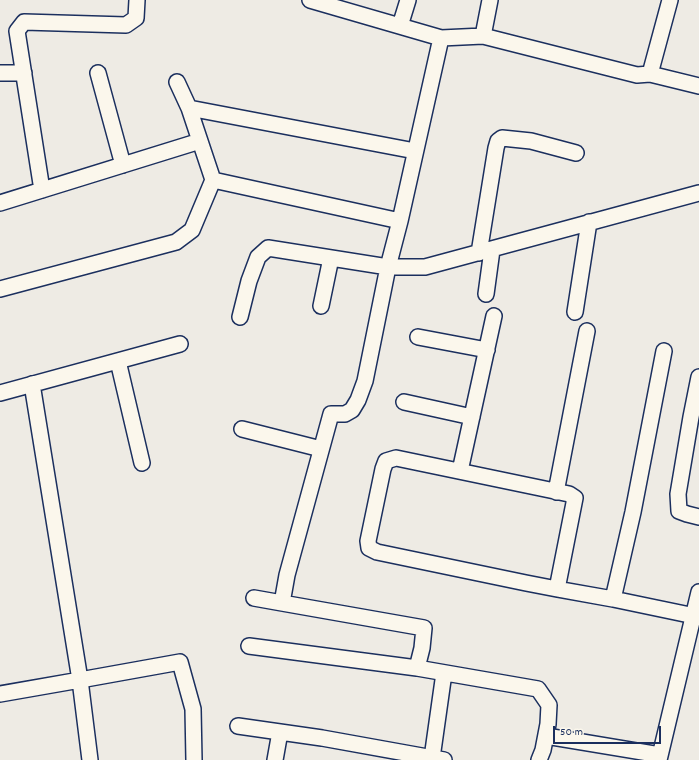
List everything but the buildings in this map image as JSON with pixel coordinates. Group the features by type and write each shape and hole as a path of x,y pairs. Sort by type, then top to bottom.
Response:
{"street":[{"path":"42,190 17,31 24,22 126,25 136,18 137,0"},
{"path":"310,0 441,38 483,36 637,75 650,74 699,86"},
{"path":"400,26 408,0"},
{"path":"483,36 490,0"},
{"path":"650,74 670,0"},
{"path":"282,603 287,575 331,414 345,414 352,410 358,400 365,381 388,267 400,221 441,38"},
{"path":"0,73 24,73"},
{"path":"98,73 123,165"},
{"path":"0,290 176,242 192,230 212,180 189,108 177,82"},
{"path":"189,108 416,151"},
{"path":"486,294 486,252 496,148 498,141 502,138 531,141 576,153"},
{"path":"0,203 200,142"},
{"path":"212,180 400,221"},
{"path":"240,317 249,281 258,257 268,248 388,267 425,267 486,252 699,192"},
{"path":"575,312 589,222"},
{"path":"321,306 331,258"},
{"path":"460,471 494,316"},
{"path":"556,492 587,331"},
{"path":"418,337 487,350"},
{"path":"0,393 180,344"},
{"path":"613,599 633,512 664,351"},
{"path":"118,361 142,463"},
{"path":"699,377 678,494 679,511 699,517"},
{"path":"32,384 80,680 90,760"},
{"path":"404,402 472,417"},
{"path":"242,429 321,449"},
{"path":"557,589 575,498 570,494 396,458 386,461 383,469 368,548 384,554 557,589 613,599 696,617"},
{"path":"546,736 659,757 696,617 699,592"},
{"path":"254,598 424,628 422,648 417,668"},
{"path":"248,646 417,668 538,690 549,705 546,736 539,760"},
{"path":"0,694 180,662 193,709 194,760"},
{"path":"238,726 322,738 438,759 444,673"},
{"path":"275,760 280,732"}]}
